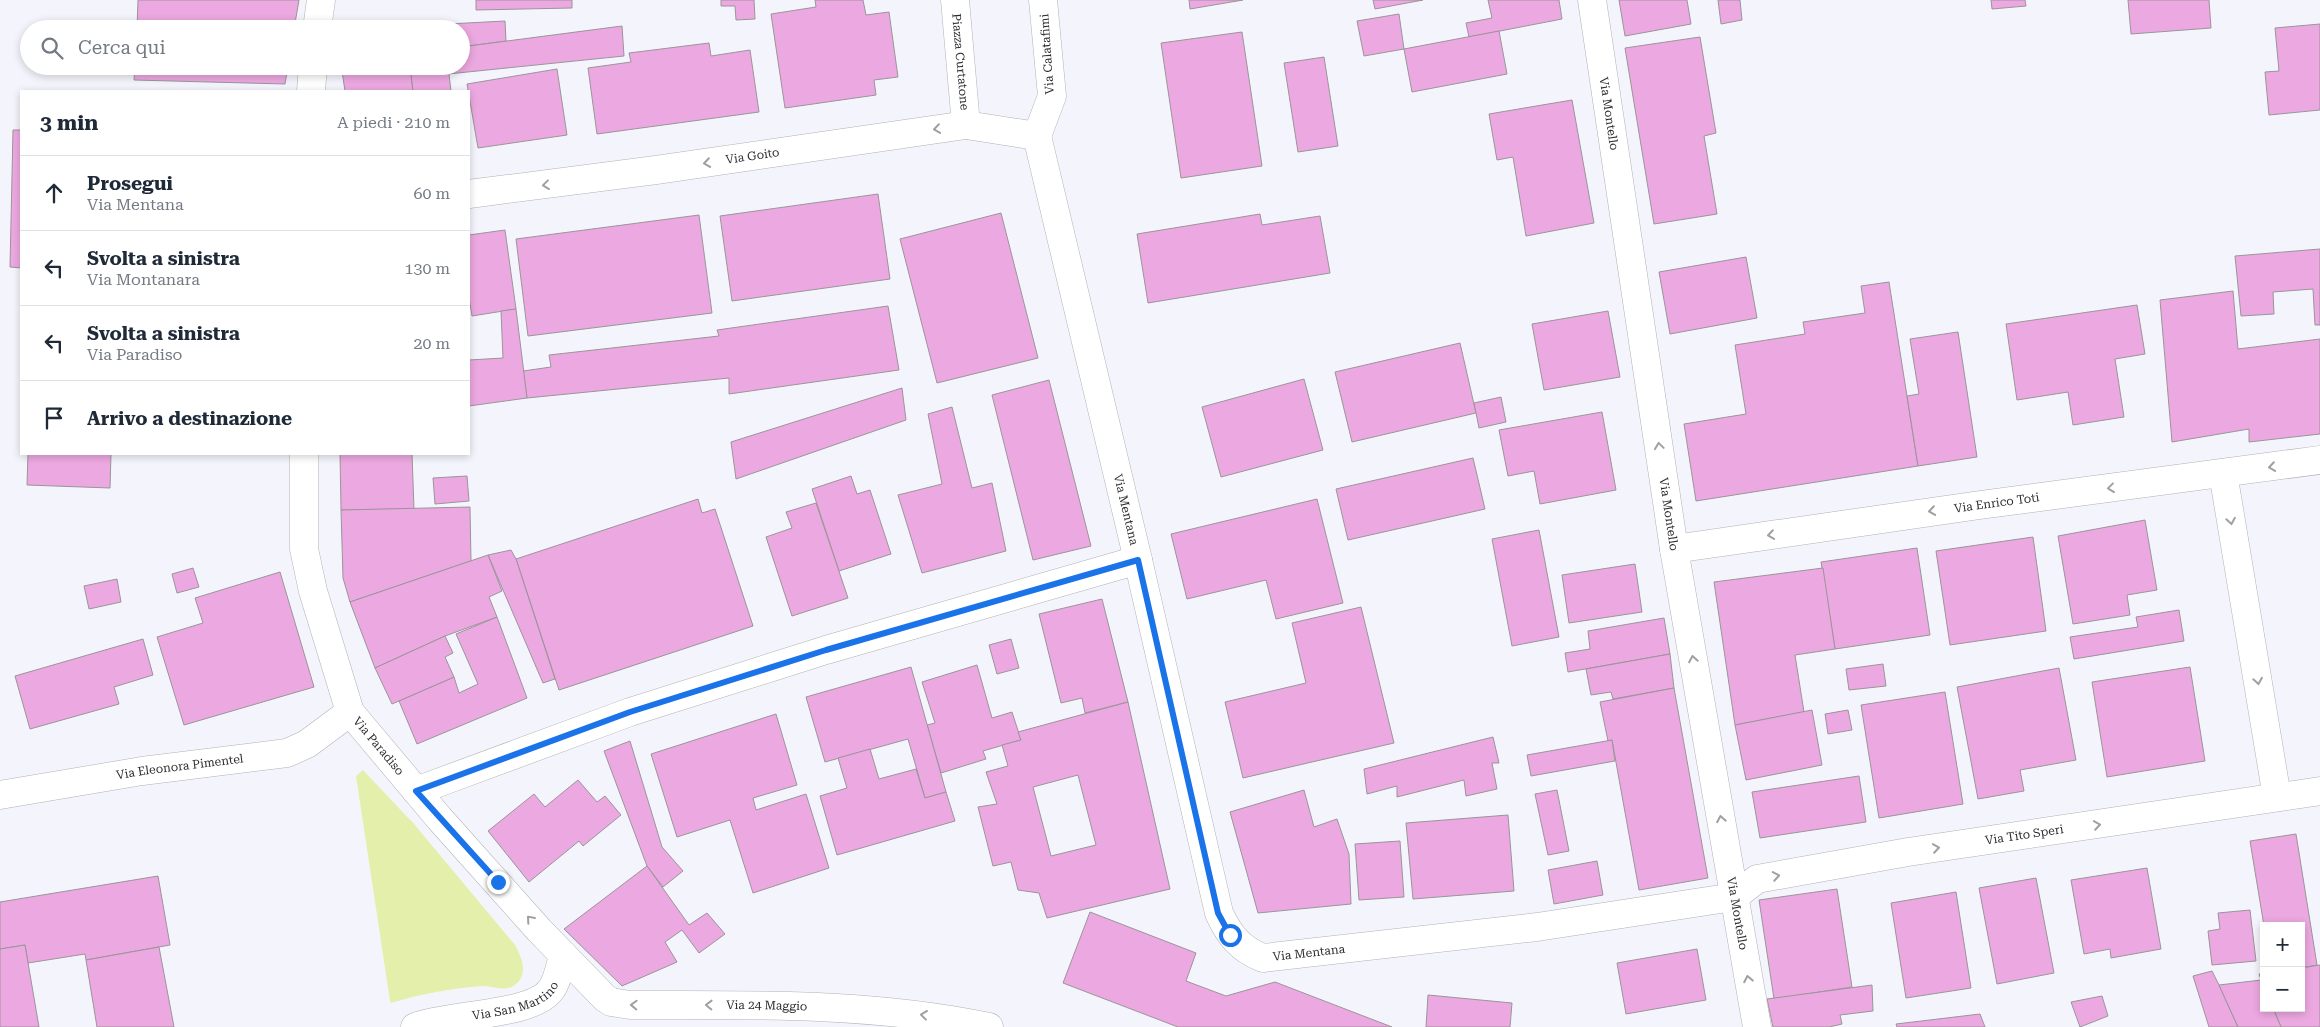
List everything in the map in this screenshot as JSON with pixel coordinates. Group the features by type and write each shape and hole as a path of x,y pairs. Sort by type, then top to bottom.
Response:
{"street":[{"path":"318,20 321,0"},
{"name":"Piazza Curtatone","path":"955,0 966,125"},
{"name":"Via Calatafimi","path":"1037,136 1052,96 1043,0"},
{"name":"Via Montello","path":"1592,0 1674,549 1757,1027"},
{"path":"311,90 313,75"},
{"name":"Via Goito","path":"470,194 656,170 966,125 1037,136"},
{"name":"Via Mentana","path":"1037,136 1138,560 1218,913 1230,935 1243,949 1263,958 1536,927 1734,897"},
{"name":"Via Paradiso","path":"304,455 304,549 318,610 350,712 416,791 563,955"},
{"name":"Via Enrico Toti","path":"1674,549 1980,505 2320,460"},
{"path":"2223,473 2277,797"},
{"path":"416,791 640,709 826,650 1138,560"},
{"name":"Via Eleonora Pimentel","path":"0,795 142,771 287,753 307,744 350,712"},
{"name":"Via Tito Speri","path":"1734,897 1757,879 1908,852 2320,791"},
{"name":"Via San Martino","path":"415,1027 442,1020 526,1006 540,1000 550,991 563,955"},
{"name":"Via 24 Maggio","path":"563,955 601,994 611,1002 619,1004 874,1010 946,1018 989,1027"}],"green space":[{"path":"363,770 414,824 515,945 523,964 523,970 520,980 512,987 504,989 483,986 448,990 391,1003 356,776"}],"building":[{"path":"138,0 299,0 296,20 137,20"},
{"path":"476,0 572,0 572,8 476,10"},
{"path":"721,0 754,0 755,19 736,20 735,6 721,6"},
{"path":"815,0 863,0 866,15 889,12 898,77 874,80 876,95 785,108 771,14 816,7"},
{"path":"1189,0 1243,0 1190,9"},
{"path":"1373,0 1423,0 1375,9"},
{"path":"1488,0 1559,0 1562,19 1469,37 1466,23 1492,18"},
{"path":"1619,0 1687,0 1691,24 1625,36"},
{"path":"1718,0 1740,0 1742,20 1721,24"},
{"path":"1991,0 2025,0 2026,6 1992,9"},
{"path":"2128,0 2209,0 2211,28 2131,34"},
{"path":"1399,14 1404,49 1364,56 1357,21"},
{"path":"505,21 506,41 470,46 470,23"},
{"path":"2320,24 2320,110 2269,115 2265,72 2279,71 2275,28"},
{"path":"622,26 624,56 470,72 470,46"},
{"path":"1499,31 1507,74 1412,92 1404,49"},
{"path":"1242,32 1262,166 1181,178 1161,43"},
{"path":"1700,37 1716,133 1704,136 1717,214 1654,224 1625,48"},
{"path":"709,43 711,56 750,50 759,112 597,134 588,68 631,62 629,53"},
{"path":"1324,57 1338,146 1298,152 1284,63"},
{"path":"557,69 567,135 478,148 470,101 470,90 468,90 467,84"},
{"path":"134,75 286,75 285,84 134,80"},
{"path":"343,75 411,75 413,90 345,90"},
{"path":"411,75 449,75 451,90 413,90"},
{"path":"1572,100 1594,223 1526,236 1513,157 1497,160 1489,114"},
{"path":"13,130 20,130 20,268 10,267"},
{"path":"878,194 890,279 732,301 720,216"},
{"path":"1001,213 1038,358 937,383 900,239"},
{"path":"1260,214 1262,225 1320,216 1330,273 1148,303 1137,234"},
{"path":"699,215 712,313 528,336 516,239"},
{"path":"505,230 516,309 472,316 470,303 470,235"},
{"path":"2320,249 2320,325 2315,325 2313,289 2273,292 2274,314 2241,316 2235,256"},
{"path":"1746,257 1757,318 1670,334 1659,272"},
{"path":"1889,282 1918,466 1696,501 1684,424 1746,414 1735,345 1805,334 1803,322 1865,313 1861,286"},
{"path":"2233,291 2238,349 2320,339 2320,434 2249,442 2249,429 2172,442 2160,300"},
{"path":"2137,305 2145,354 2115,359 2124,417 2073,425 2068,392 2017,400 2006,324"},
{"path":"888,306 899,370 729,394 729,378 527,398 523,371 551,367 549,355 719,336 717,330"},
{"path":"516,309 527,398 470,406 470,360 503,358 501,311"},
{"path":"1608,311 1620,377 1544,390 1532,324"},
{"path":"1958,332 1977,457 1918,466 1907,396 1919,394 1910,339"},
{"path":"1460,343 1476,413 1352,442 1335,372"},
{"path":"1304,379 1323,450 1221,477 1202,407"},
{"path":"1049,380 1091,546 1033,560 992,395"},
{"path":"902,388 906,420 736,479 731,442"},
{"path":"1501,397 1506,422 1479,428 1474,403"},
{"path":"952,407 972,488 992,483 1006,551 922,573 898,495 942,484 928,414"},
{"path":"1602,412 1616,490 1540,504 1534,471 1508,476 1499,430"},
{"path":"28,455 111,455 110,488 27,485"},
{"path":"340,455 412,455 414,509 341,510"},
{"path":"1473,458 1485,509 1348,540 1336,489"},
{"path":"467,476 469,501 435,504 433,478"},
{"path":"851,476 857,494 870,490 891,554 839,571 812,489"},
{"path":"698,499 702,513 715,509 753,626 559,690 516,559"},
{"path":"1317,499 1343,603 1276,619 1266,580 1187,599 1171,534"},
{"path":"816,503 848,598 792,616 766,537 792,528 786,512"},
{"path":"470,507 471,561 350,602 343,578 341,510"},
{"path":"2145,520 2157,590 2127,595 2130,615 2073,624 2058,536"},
{"path":"1539,530 1559,637 1512,646 1492,539"},
{"path":"2033,537 2046,631 1950,645 1936,551"},
{"path":"1917,548 1930,635 1835,649 1821,562"},
{"path":"511,550 516,559 555,679 543,683 488,555"},
{"path":"488,555 502,591 489,597 497,617 445,636 375,668 350,602"},
{"path":"1635,564 1642,612 1569,623 1562,575"},
{"path":"193,568 199,587 177,593 172,574"},
{"path":"1823,568 1835,649 1795,655 1804,712 1735,725 1714,582"},
{"path":"280,572 314,687 184,725 157,637 203,623 195,598"},
{"path":"117,579 121,602 89,609 84,586"},
{"path":"1102,599 1128,702 1085,713 1082,698 1061,703 1039,614"},
{"path":"1361,607 1394,743 1243,778 1225,702 1306,683 1292,623"},
{"path":"2179,610 2184,641 2074,659 2070,637 2138,627 2136,617"},
{"path":"497,617 527,698 417,744 399,701 454,677 459,693 478,684 456,634"},
{"path":"1664,618 1670,654 1568,672 1565,653 1590,649 1588,631"},
{"path":"445,636 453,653 445,657 454,677 392,704 375,668"},
{"path":"143,639 153,675 114,687 119,704 30,729 15,676"},
{"path":"1011,639 1019,668 997,674 989,645"},
{"path":"1670,654 1674,688 1613,699 1611,692 1591,695 1586,669"},
{"path":"1883,664 1886,686 1849,690 1846,669"},
{"path":"977,665 992,718 1012,712 1021,740 983,751 986,759 941,773 927,725 935,723 922,682"},
{"path":"911,667 946,792 925,798 908,739 825,762 806,697"},
{"path":"2190,667 2205,761 2107,777 2092,682"},
{"path":"2059,668 2076,760 2020,770 2024,791 1978,799 1957,687"},
{"path":"1674,688 1708,878 1639,890 1612,740 1608,741 1600,702"},
{"path":"1945,692 1963,804 1879,818 1861,705"},
{"path":"1128,702 1170,889 1047,918 1039,893 1018,890 1011,862 993,866 978,807 997,804 986,772 1008,766 1002,745 1021,740 1018,732","holes":["1078,775 1096,845 1051,856 1033,787"]},
{"path":"1812,710 1822,765 1746,780 1735,725"},
{"path":"1848,710 1852,730 1828,734 1825,714"},
{"path":"776,714 797,785 753,798 756,810 806,794 829,868 753,893 730,820 677,837 651,754"},
{"path":"1493,737 1499,763 1492,763 1497,789 1466,796 1464,780 1397,797 1397,786 1367,794 1364,769"},
{"path":"1612,740 1615,761 1531,776 1527,755"},
{"path":"630,741 662,847 683,871 663,887 647,866 604,751"},
{"path":"870,749 879,779 916,769 925,798 946,792 955,821 837,855 820,796 847,788 838,758"},
{"path":"1859,776 1866,822 1760,838 1752,792"},
{"path":"578,780 597,802 605,796 621,815 583,846 579,841 529,882 488,831 534,794 545,807"},
{"path":"1304,790 1314,827 1337,819 1349,854 1351,904 1258,913 1230,812"},
{"path":"1557,790 1569,851 1548,855 1535,794"},
{"path":"1508,815 1514,891 1413,899 1406,823"},
{"path":"2296,834 2317,965 2305,967 2305,922 2263,922 2250,841"},
{"path":"1400,841 1404,897 1359,900 1355,844"},
{"path":"1597,861 1603,895 1554,904 1548,870"},
{"path":"647,866 689,925 707,913 725,934 699,953 682,930 665,942 677,962 622,986 564,929"},
{"path":"2147,868 2161,949 2111,958 2110,949 2084,954 2071,880"},
{"path":"158,876 170,945 86,960 85,954 28,963 25,945 0,949 0,902"},
{"path":"2036,878 2054,973 1997,984 1979,888"},
{"path":"1837,889 1852,987 1774,999 1759,900"},
{"path":"1956,892 1971,988 1906,998 1891,903"},
{"path":"2250,910 2256,961 2212,965 2208,931 2220,929 2218,913"},
{"path":"1090,912 1196,953 1186,981 1226,996 1275,982 1392,1027 1178,1027 1063,983"},
{"path":"25,945 39,1027 0,1027 0,949"},
{"path":"159,947 174,1027 97,1027 86,960"},
{"path":"1697,949 1706,1000 1626,1014 1617,963"},
{"path":"2320,965 2320,1027 2281,1027 2275,1012 2305,1012 2305,967"},
{"path":"2212,971 2238,1027 2209,1027 2193,976"},
{"path":"2260,980 2260,1012 2275,1012 2281,1027 2238,1027 2219,985"},
{"path":"1872,985 1873,1011 1840,1015 1842,1024 1829,1027 1773,1027 1767,999"},
{"path":"1428,995 1512,1003 1510,1027 1426,1027"},
{"path":"2102,996 2108,1016 2080,1027 2071,1002"},
{"path":"1980,1014 1985,1027 1897,1027 1896,1024"}],"route":[{"path":"498,882 416,791 630,712 826,650 1138,560 1218,913 1230,935"}]}
